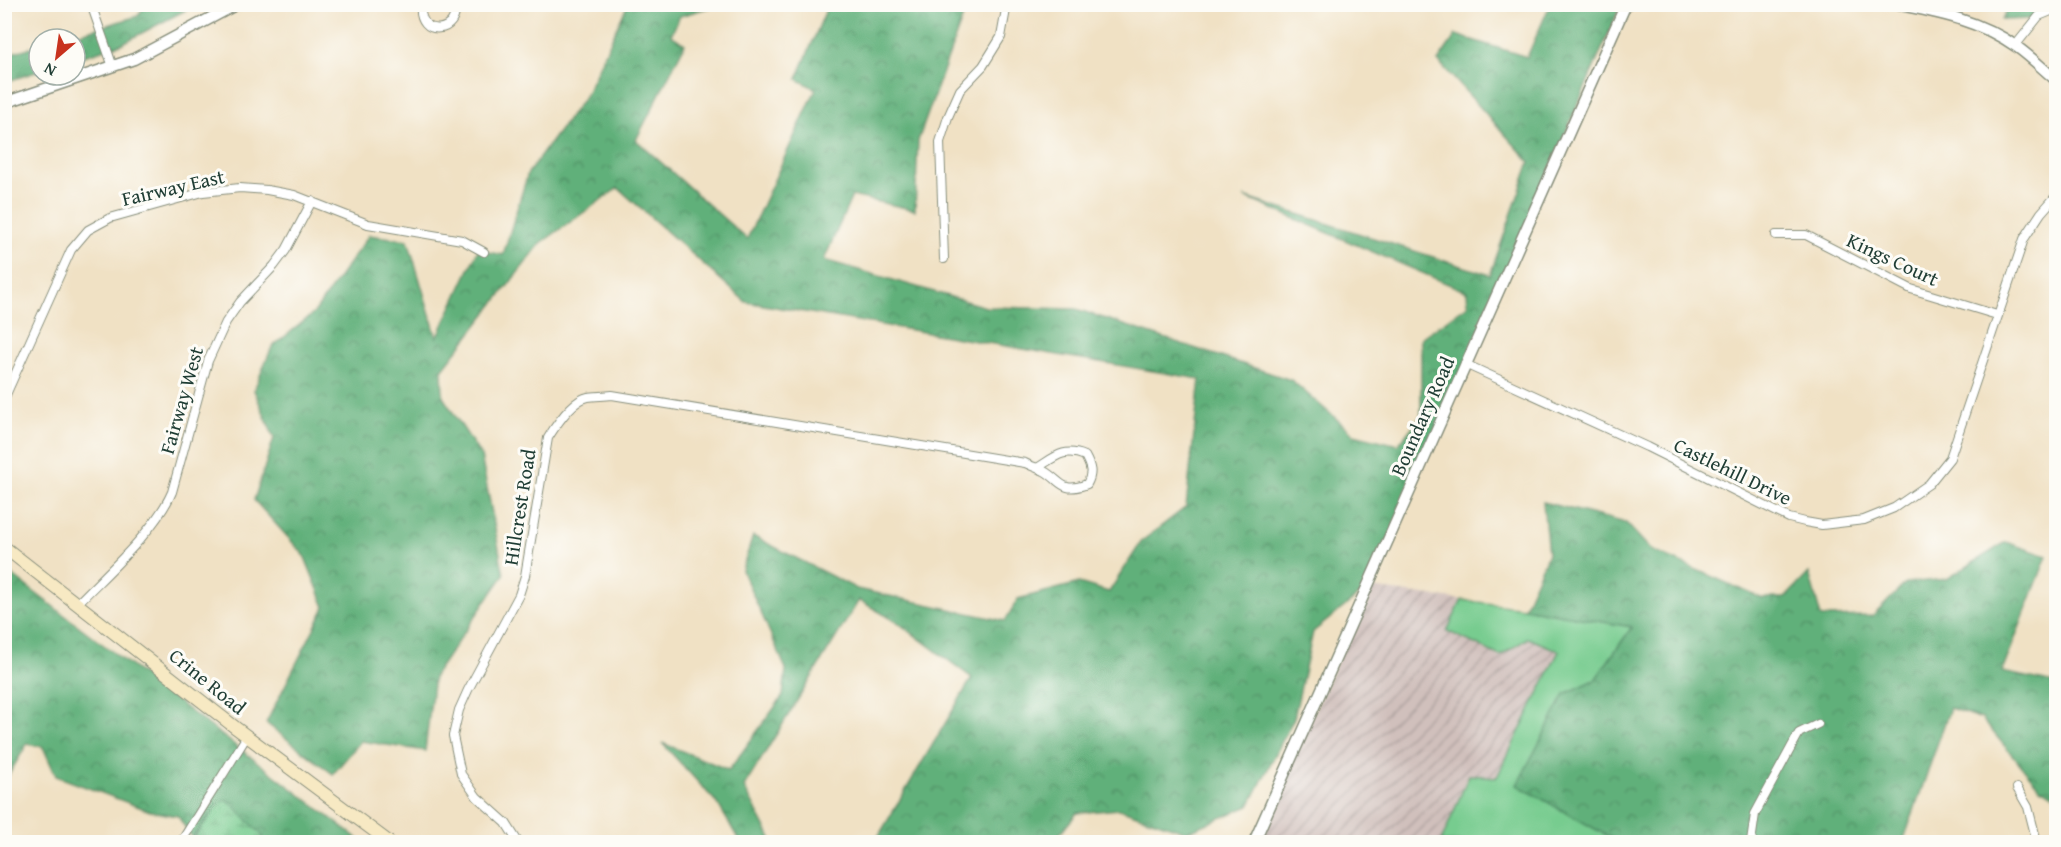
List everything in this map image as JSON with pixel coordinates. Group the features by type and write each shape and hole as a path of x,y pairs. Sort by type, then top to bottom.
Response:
{"main road":[{"name":"Crine Road","path":"4,547 389,843"}],"street":[{"path":"91,4 113,67"},
{"path":"4,103 113,67 166,44 237,4"},
{"path":"421,4 420,13 424,22 438,29 454,20 456,12 454,4"},
{"path":"944,259 940,142 960,90 983,66 1001,37 1007,4"},
{"name":"Boundary Road","path":"1254,843 1626,4"},
{"path":"1895,4 1957,17 1973,23 2015,46 2056,80"},
{"path":"2015,46 2039,16 2056,9"},
{"name":"Fairway East","path":"4,399 71,250 88,230 110,218 217,190 240,188 267,190 312,201 368,224 462,240 484,252"},
{"name":"Castlehill Drive","path":"1465,364 1647,447 1789,518 1822,525 1864,519 1894,508 1929,484 1950,458 2024,239 2041,213 2056,196"},
{"name":"Fairway West","path":"78,603 154,523 166,505 172,492 208,361 216,340 240,302 286,250 312,201"},
{"name":"Kings Court","path":"1776,235 1806,235 1911,290 1997,315"},
{"name":"Hillcrest Road","path":"518,843 506,823 477,797 461,774 453,736 459,710 468,690 519,595 525,576 548,438 557,423 585,398 612,395 1025,463 1046,472 1054,481 1067,488 1077,488 1087,484 1091,476 1091,467 1085,456 1075,451 1058,454 1037,468"},
{"path":"1751,843 1755,814 1799,733 1818,724"},
{"path":"181,843 247,736"},
{"path":"2017,788 2028,807 2037,843"}],"shaded area":[{"path":"1371,588 1462,600 1448,631 1528,638 1560,651 1496,778 1469,775 1441,842 1254,842"}],"green space":[{"path":"628,4 717,5 680,16 671,35 685,44 636,140 747,239 816,89 797,79 828,5 967,5 918,141 915,210 852,196 824,260 986,307 1076,309 1291,380 1354,434 1398,445 1421,416 1421,338 1468,305 1467,292 1244,197 1490,275 1530,162 1438,61 1456,35 1527,57 1550,5 1621,5 1368,588 1313,632 1294,718 1249,806 1187,832 1119,809 1077,813 1053,842 875,842 972,678 897,622 859,600 744,787 773,842 740,842 718,804 662,743 729,770 783,696 786,669 742,570 753,536 857,589 1005,621 1018,599 1079,583 1109,592 1142,541 1186,507 1200,379 746,302 618,188 541,243 442,370 443,397 481,456 504,575 434,676 425,751 361,741 333,774 266,723 325,607 304,555 254,500 274,438 254,390 272,347 314,313 369,235 408,240 437,338 478,250 503,255 528,173 585,96"},
{"path":"145,5 195,5 121,44 87,55 87,31 138,16"},
{"path":"2011,5 2056,5 2029,19 2002,20"},
{"path":"27,49 27,75 5,82 5,55"},
{"path":"1543,502 1626,523 1651,550 1761,598 1785,598 1809,573 1821,617 1873,616 1906,583 1947,579 2006,542 2047,556 2002,672 2056,683 2056,796 2040,788 1982,719 1950,708 1903,842 1613,842 1613,839 1517,785 1565,694 1595,680 1632,627 1524,608 1548,554"},
{"path":"4,569 362,842 264,842 263,836 220,802 192,838 178,816 150,811 56,776 43,747 27,744 5,781"},
{"path":"1462,600 1524,608 1632,627 1595,680 1565,694 1613,842 1441,842 1469,775 1497,777 1559,651 1528,638 1500,656 1447,631"},
{"path":"228,800 263,836 264,842 191,842 220,802"}]}
